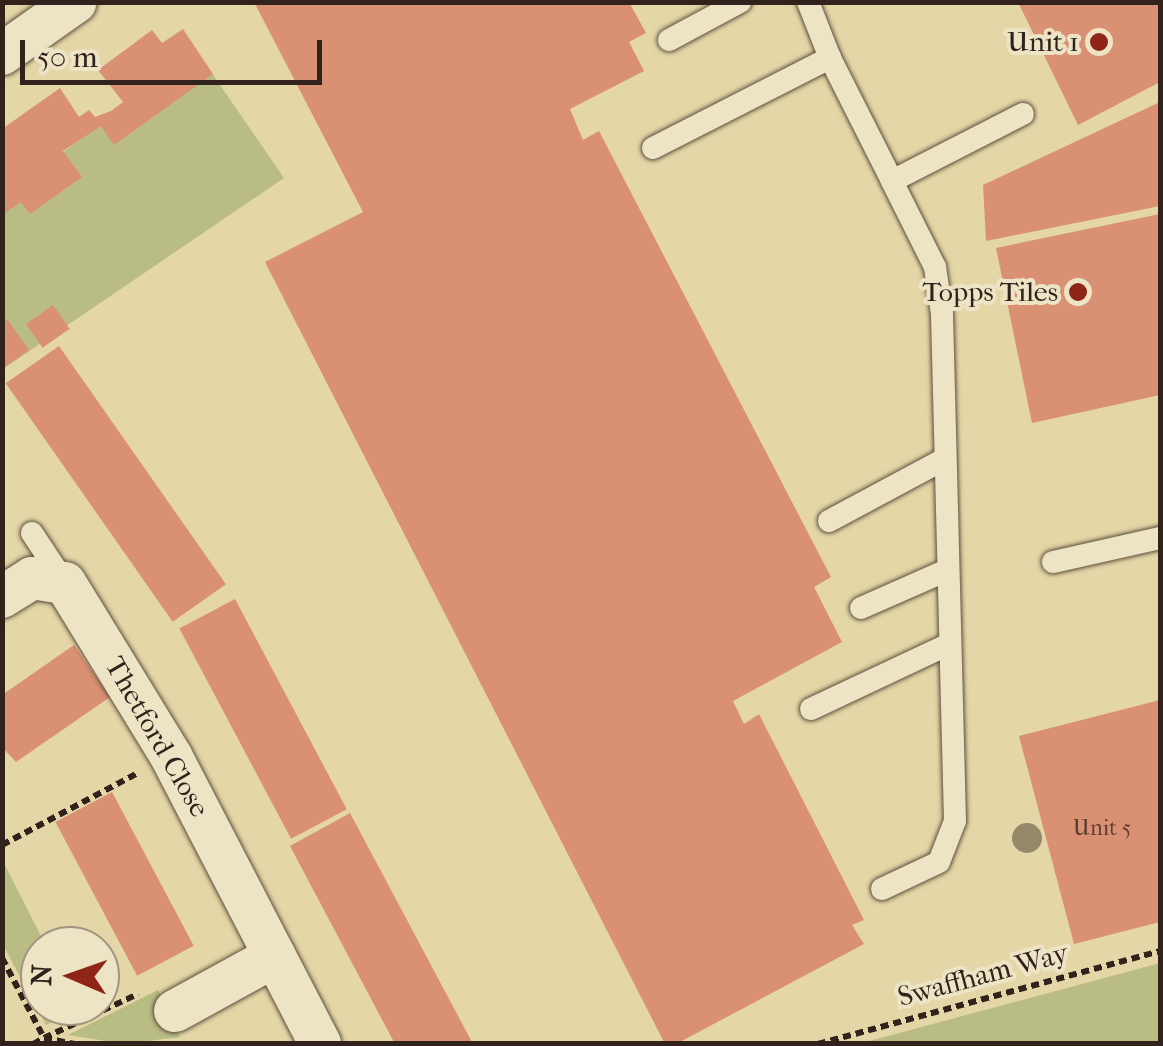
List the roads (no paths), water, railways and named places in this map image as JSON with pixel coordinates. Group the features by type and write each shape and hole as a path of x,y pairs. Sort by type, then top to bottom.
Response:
{"street":[{"path":"2,54 76,2"},
{"path":"2,597 32,578 64,582"},
{"name":"Thetford Close","path":"64,582 171,756 320,1044"},
{"path":"175,1011 275,956"}],"lane":[{"path":"669,40 740,2"},
{"path":"808,2 830,58 935,268 942,314 954,821 939,862 882,889"},
{"path":"653,148 830,58"},
{"path":"892,181 1023,114"},
{"path":"829,521 943,460"},
{"path":"32,533 64,582"},
{"path":"1053,562 1160,538"},
{"path":"860,608 946,570"},
{"path":"811,709 949,644"}],"place":[{"name":"Unit 1","path":"1099,42"},
{"name":"Topps Tiles","path":"1078,292"}]}
